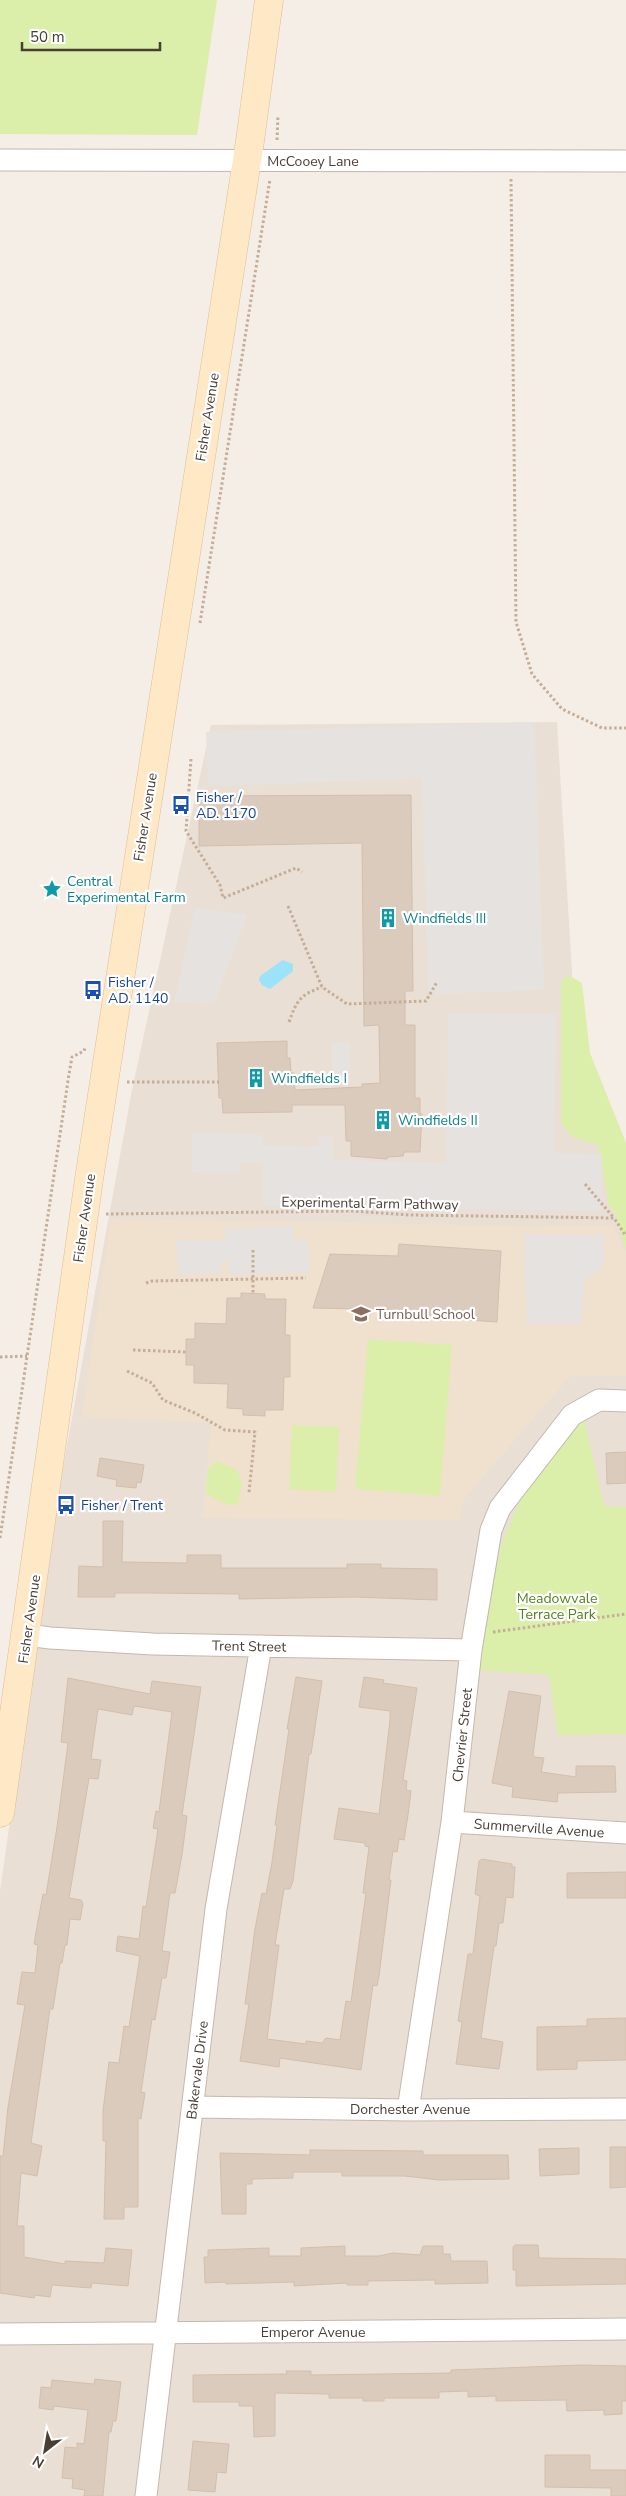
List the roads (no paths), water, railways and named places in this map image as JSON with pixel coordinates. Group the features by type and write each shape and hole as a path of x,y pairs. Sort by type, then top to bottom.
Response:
{"main road":[{"name":"Fisher Avenue","path":"0,1813 89,1179 247,160 269,0"}],"street":[{"name":"McCooey Lane","path":"0,160 626,161"},
{"name":"Chevrier Street","path":"408,2110 452,1822 473,1642 491,1530 500,1508 572,1414 599,1401 626,1401"},
{"name":"Trent Street","path":"26,1635 134,1643 261,1646 473,1642"},
{"name":"Bakervale Drive","path":"146,2496 164,2334 194,2107 216,1908 261,1646"},
{"name":"Summerville Avenue","path":"452,1822 626,1833"},
{"name":"Dorchester Avenue","path":"194,2107 408,2110 626,2108"},
{"name":"Emperor Avenue","path":"0,2334 626,2329"}],"water":[{"path":"283,960 293,964 293,971 270,989 262,985 259,980 260,976"}],"place":[{"name":"Fisher / AD. 1170","path":"181,805"},
{"name":"Central Experimental Farm","path":"52,889"},
{"name":"Windfields III","path":"388,918"},
{"name":"Fisher / AD. 1140","path":"93,990"},
{"name":"Windfields I","path":"256,1078"},
{"name":"Windfields II","path":"383,1120"},
{"name":"Turnbull School","path":"361,1314"},
{"name":"Fisher / Trent","path":"66,1505"}],"park label":[{"name":"Meadowvale Terrace Park","path":"557,1606"}]}
